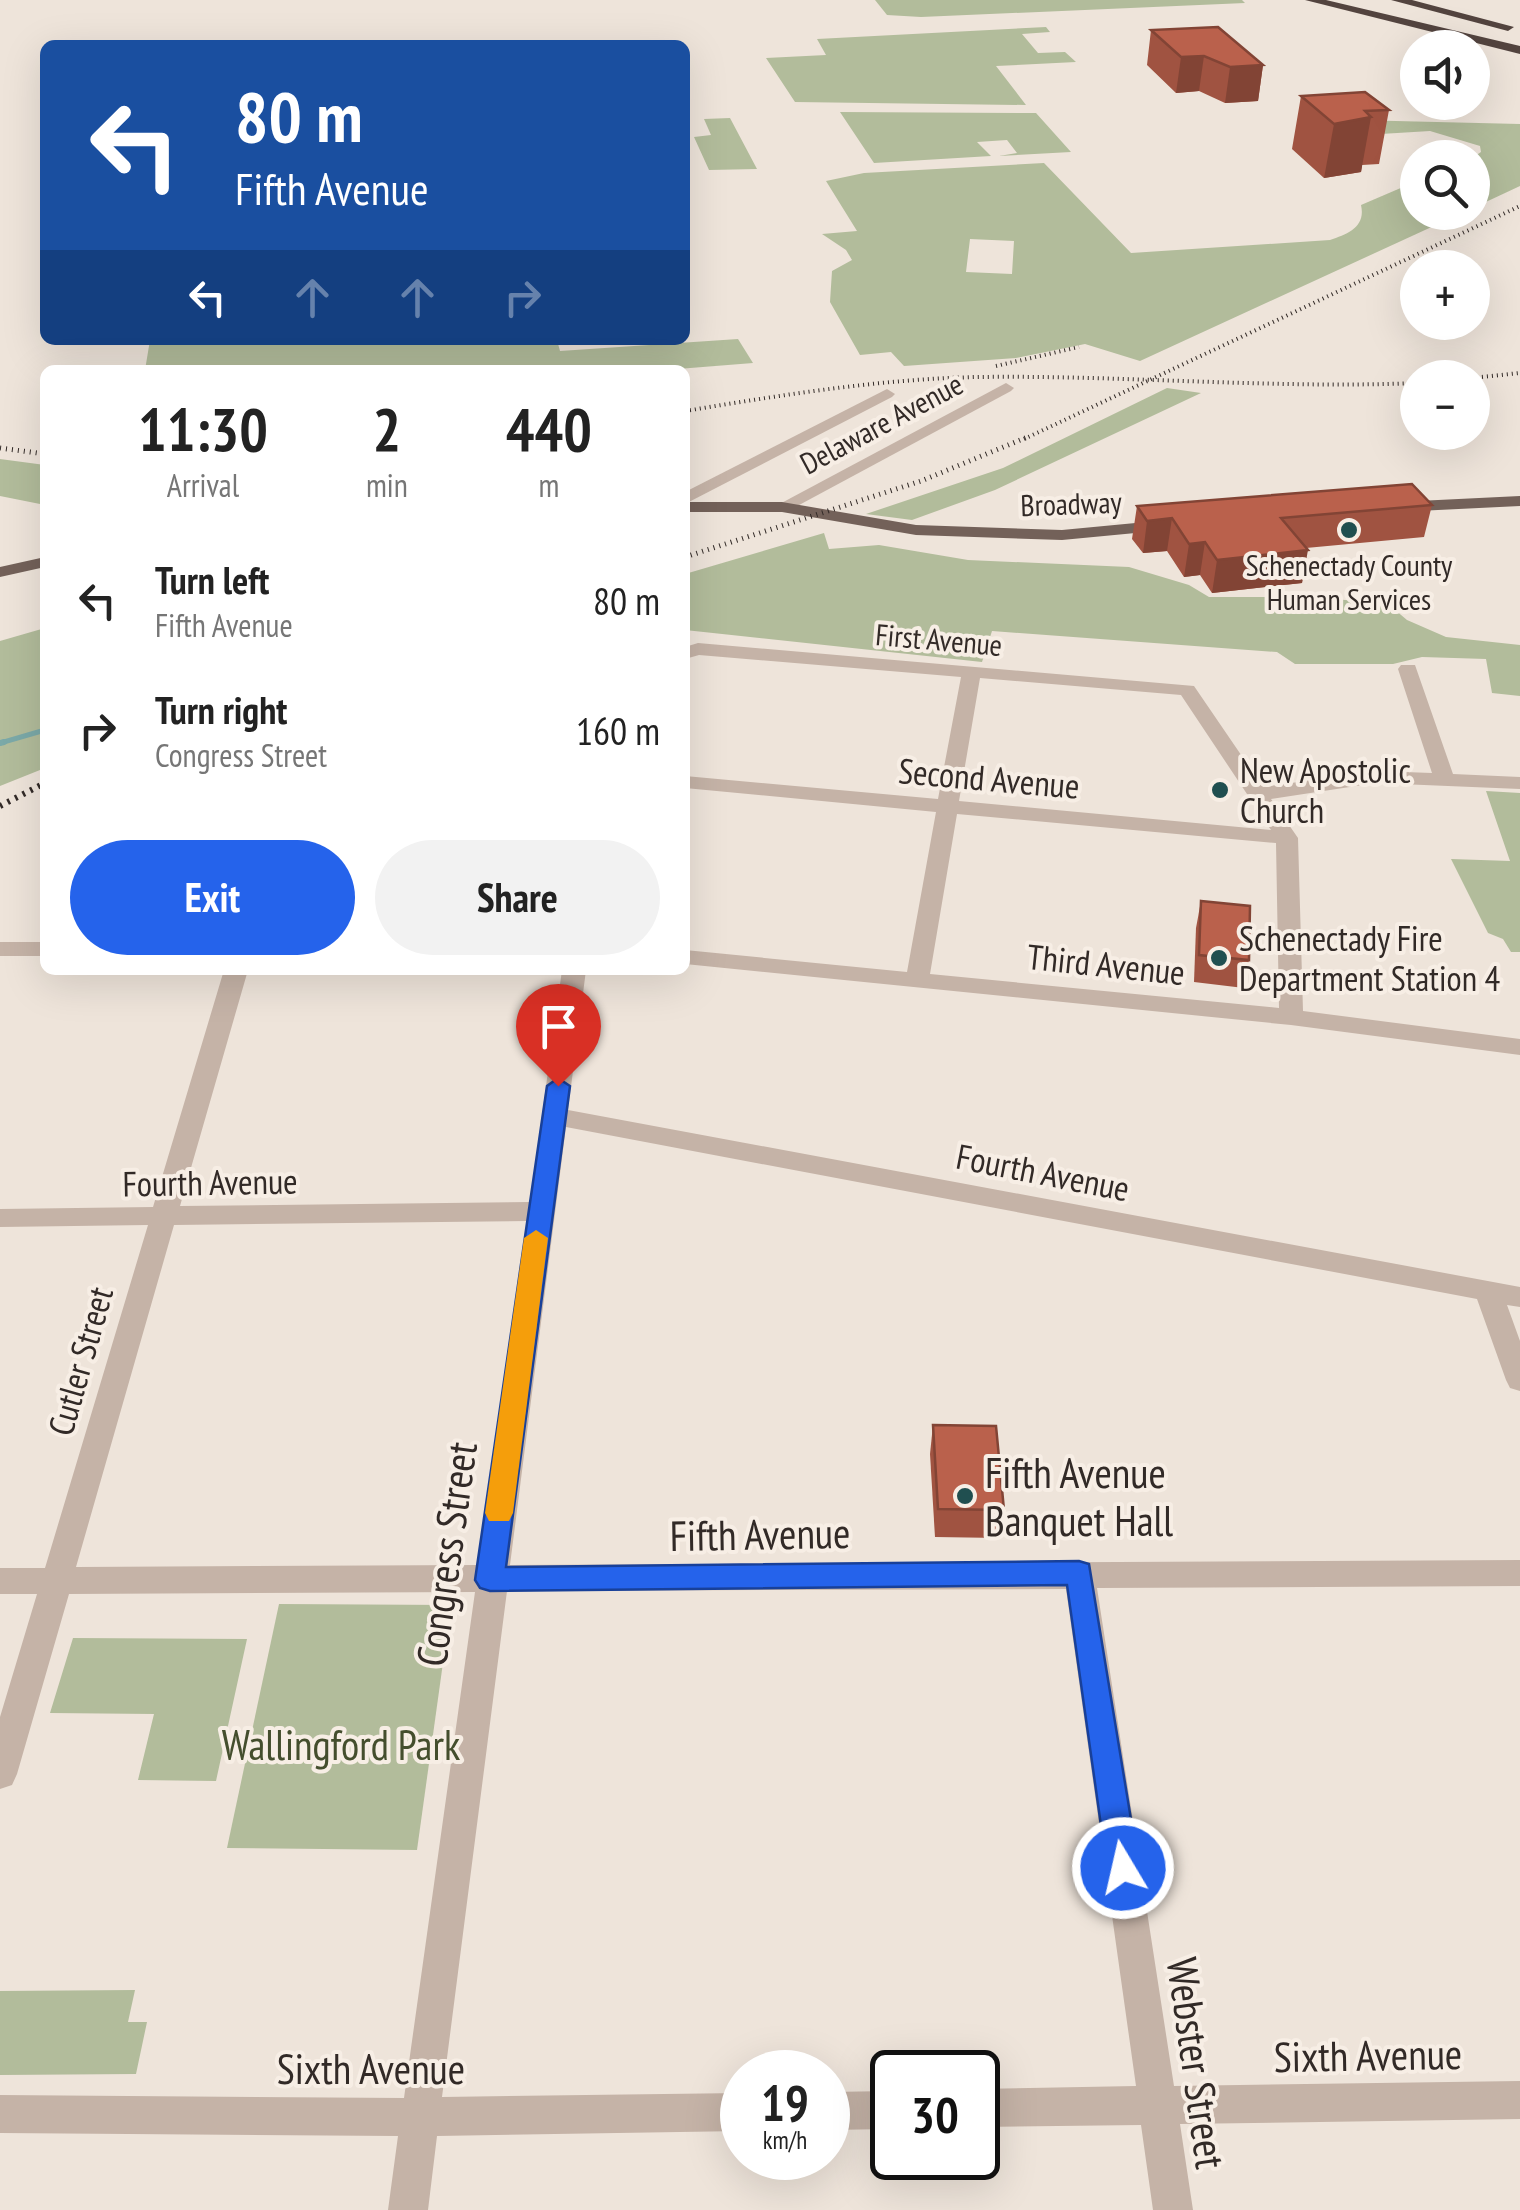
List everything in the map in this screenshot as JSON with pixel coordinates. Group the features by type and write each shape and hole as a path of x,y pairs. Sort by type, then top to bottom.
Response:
{"highway":[{"path":"1311,0 1519,48"},
{"path":"1394,0 1520,24"},
{"path":"1460,0 1520,24"},
{"path":"1494,7 1520,24"}],"main road":[{"path":"1382,508 1520,502"},
{"name":"Broadway","path":"690,507 782,508 916,530 1053,535 1184,524"},
{"path":"0,572 40,563"}],"street":[{"name":"Delaware Avenue","path":"782,508 1006,388"},
{"path":"690,495 886,394"},
{"name":"First Avenue","path":"690,652 1187,690 1259,794"},
{"path":"1408,669 1444,779"},
{"path":"917,980 971,672"},
{"path":"1292,1017 1287,838 1259,794 1376,777 1520,783"},
{"name":"Second Avenue","path":"690,782 1287,838"},
{"path":"0,949 40,949"},
{"name":"Third Avenue","path":"690,957 1292,1017 1520,1047"},
{"name":"Cutler Street","path":"0,1774 160,1218 234,975"},
{"name":"Congress Street","path":"408,2210 573,975"},
{"name":"Fourth Avenue","path":"554,1116 1520,1296"},
{"name":"Fourth Avenue","path":"0,1218 540,1212"},
{"path":"1488,1291 1520,1380"},
{"name":"Webster Street","path":"1079,1573 1173,2210"},
{"name":"Fifth Avenue","path":"0,1581 1520,1573"},
{"name":"Sixth Avenue","path":"1000,2108 1520,2100"},
{"name":"Sixth Avenue","path":"0,2114 419,2117 720,2112"}],"green space":[{"path":"875,0 1245,3 921,17 887,15"},
{"path":"1046,27 1050,32 1022,34 1038,53 1065,52 1076,62 996,66 1026,105 795,102 766,58 826,55 817,39"},
{"path":"840,112 1036,113 1071,152 999,156 1017,153 1007,140 977,142 991,156 874,163"},
{"path":"730,118 757,169 709,170 694,137 711,135 704,119"},
{"path":"1354,120 1520,124 1520,186 1490,200 1490,140 1460,140 1430,131 1348,136 1338,126"},
{"path":"1044,163 1131,253 1330,240 1358,224 1361,205 1400,188 1400,230 1425,230 1140,361 1085,344 1016,358 904,366 891,352 860,355 830,302 832,271 852,260 846,250 822,234 857,231 826,181 864,173","holes":["970,239 1014,241 1012,274 966,272"]},
{"path":"738,339 753,363 690,368 690,365 146,365 149,345 558,345 560,351"},
{"path":"1167,388 1201,393 995,490 912,520 866,514 1003,468"},
{"path":"0,459 40,464 40,504 0,496"},
{"path":"824,533 829,549 879,545 968,560 1129,567 1189,585 1209,597 1313,597 1388,604 1407,620 1446,637 1520,645 1520,696 1492,693 1486,659 1422,657 1393,664 1295,664 1277,652 992,631 982,662 690,631 690,573"},
{"path":"40,629 40,770 0,786 0,641"},
{"path":"1486,791 1520,793 1520,952 1511,952 1503,939 1488,933 1451,859 1510,861"},
{"name":"Wallingford Park","path":"279,1604 451,1605 417,1850 227,1848"},
{"path":"73,1638 247,1639 216,1781 138,1780 154,1714 50,1713"},
{"path":"135,1990 128,2022 147,2022 136,2074 0,2075 0,1991"}],"building":[{"path":"1218,27 1263,65 1230,67 1204,56 1181,57 1151,30"},
{"path":"1365,92 1389,110 1365,111 1371,117 1334,124 1301,96"},
{"path":"1412,484 1432,505 1281,518 1308,550 1217,560 1205,542 1189,544 1172,518 1147,521 1137,506"},
{"path":"1201,901 1250,906 1249,960 1199,955"},
{"name":"Fifth Avenue Banquet Hall","path":"933,1425 996,1426 1004,1510 938,1509"}],"waterway":[{"path":"4,742 0,743 40,731"}],"railway":[{"path":"1150,380 1520,206"},
{"path":"996,366 1079,347"},
{"path":"1490,376 1520,373"},
{"path":"690,410 831,389 941,378 1150,380"},
{"path":"1024,439 1150,380"},
{"path":"1150,380 1400,383"},
{"path":"690,555 921,481 1030,436"},
{"path":"0,448 40,453"},
{"path":"0,806 40,786"}],"slow traffic":[{"path":"499,1513 536,1238"}],"place":[{"name":"Schenectady County Human Services","path":"1349,530"},
{"name":"New Apostolic Church","path":"1220,790"},
{"name":"Schenectady Fire Department Station 4","path":"1219,958"},
{"name":"Fifth Avenue Banquet Hall","path":"965,1496"}],"route":[{"path":"558,1086 490,1580 1079,1573 1123,1868"}]}
